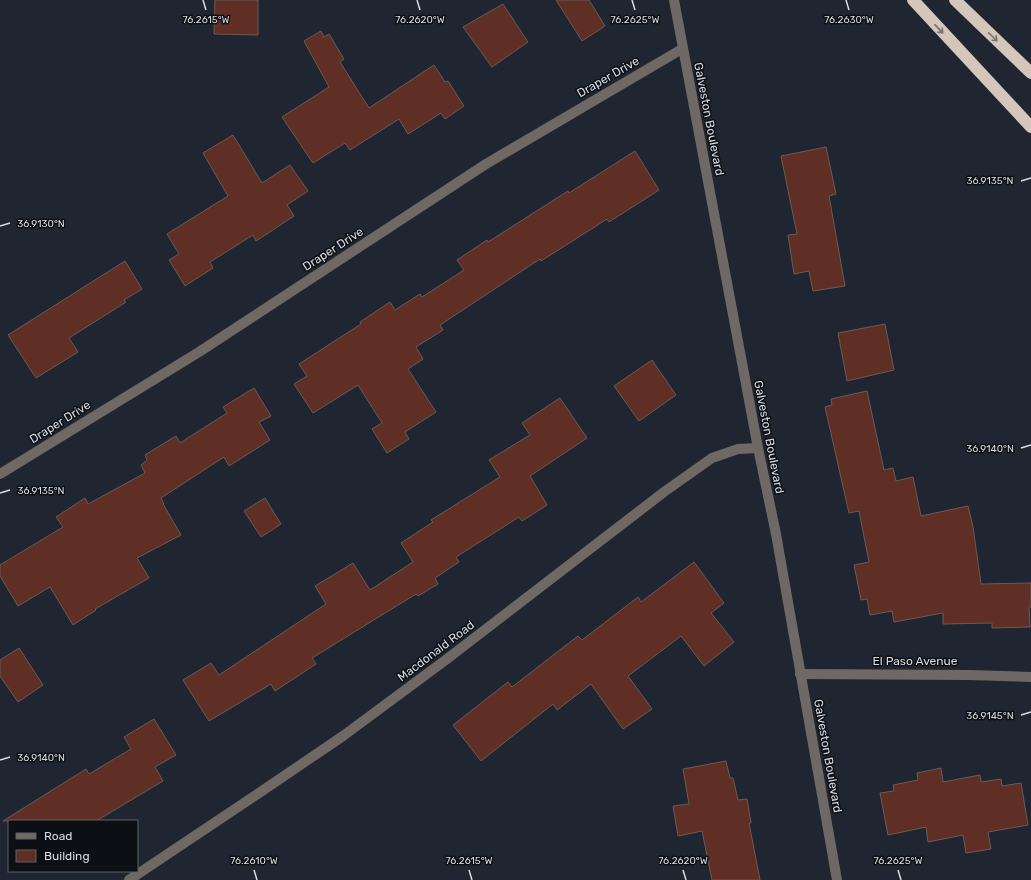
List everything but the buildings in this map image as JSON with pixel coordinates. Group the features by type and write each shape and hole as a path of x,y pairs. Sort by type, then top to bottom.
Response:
{"highway":[{"path":"913,0 1031,127"},
{"path":"955,0 1031,73"}],"street":[{"name":"Galveston Boulevard","path":"674,0 758,448 776,534 837,880"},
{"name":"Draper Drive","path":"0,474 199,352 486,164 682,48"},
{"name":"Macdonald Road","path":"129,880 259,794 343,736 447,659 700,466 712,458 738,449 758,448"},
{"name":"El Paso Avenue","path":"800,674 970,674 1031,677"}]}
